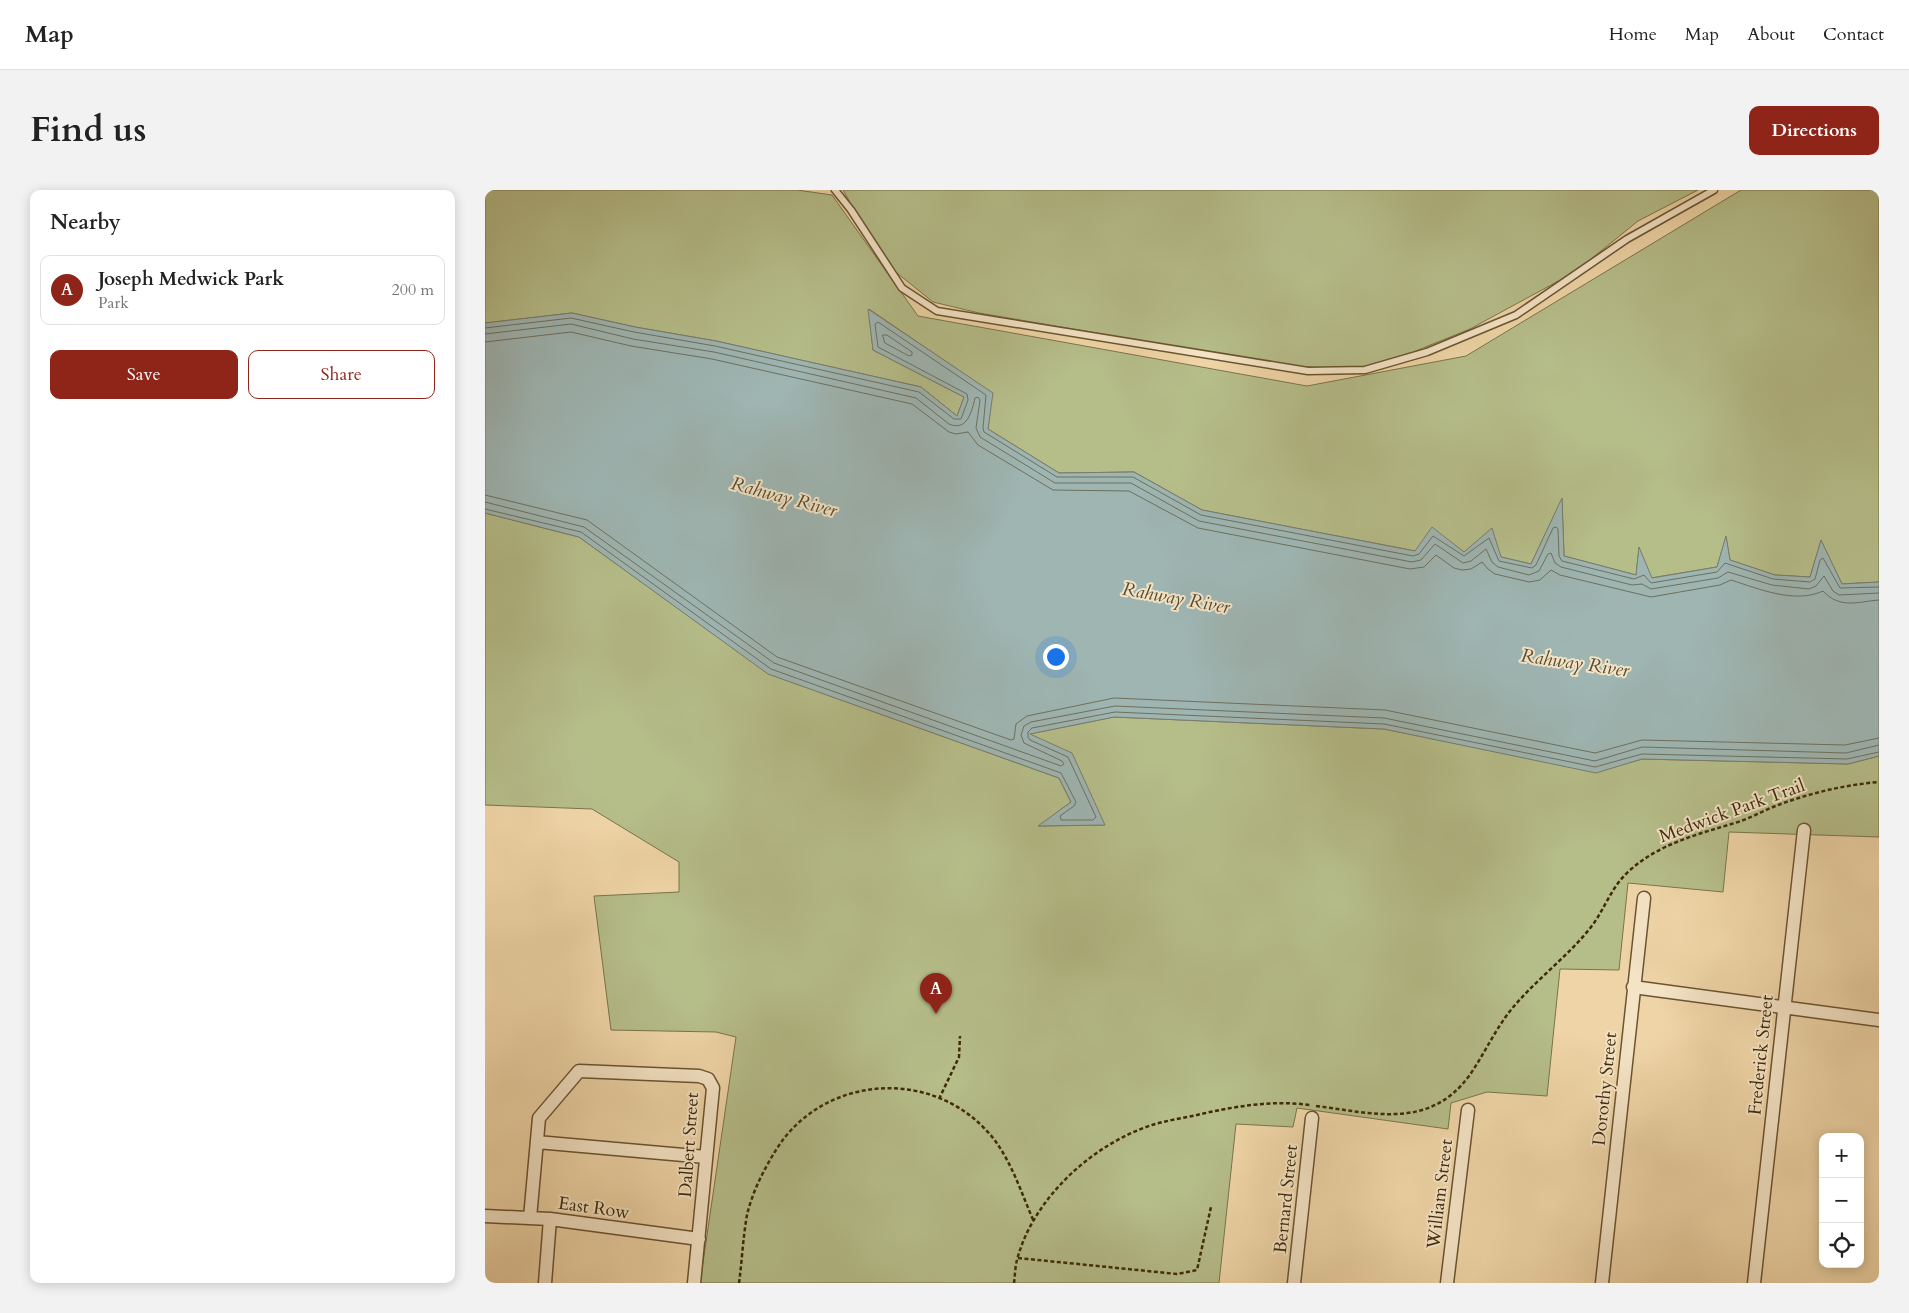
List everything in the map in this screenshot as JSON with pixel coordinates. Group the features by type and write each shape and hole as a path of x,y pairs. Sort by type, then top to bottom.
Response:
{"street":[{"name":"Frederick Street","path":"1754,1283 1804,830"},
{"name":"Dorothy Street","path":"1602,1283 1644,898"},
{"path":"1633,987 1879,1020"},
{"name":"Dalbert Street","path":"537,1142 539,1118 579,1071 699,1076 708,1079 713,1088 694,1283"},
{"name":"William Street","path":"1447,1283 1468,1110"},
{"name":"Bernard Street","path":"1294,1283 1312,1118"},
{"path":"530,1218 537,1142 707,1157"},
{"name":"East Row","path":"485,1216 549,1219 699,1239"},
{"path":"545,1283 549,1219"}],"lane":[{"path":"835,190 851,210 903,288 937,311 1308,371 1365,370 1427,352 1516,315 1627,239 1714,190"}],"path":[{"name":"Medwick Park Trail","path":"1014,1283 1022,1244 1045,1203 1057,1188 1079,1167 1123,1137 1153,1125 1238,1106 1304,1104 1389,1115 1407,1114 1441,1101 1457,1089 1469,1075 1507,1015 1591,927 1616,884 1629,870 1675,841 1708,829 1739,821 1774,806 1810,795 1857,784 1879,782"},
{"path":"939,1099 959,1057 960,1036"},
{"path":"739,1283 747,1214 757,1186 776,1150 793,1127 811,1112 857,1091 905,1088 939,1099 971,1116 986,1130 1003,1152 1034,1222"},
{"path":"1018,1258 1177,1274 1197,1270 1211,1207"}],"green space":[{"path":"485,190 797,190 832,195 918,316 1307,386 1466,356 1741,190 1879,190 1879,582 1842,584 1821,541 1810,577 1775,575 1730,560 1726,537 1717,567 1651,578 1639,548 1636,575 1564,556 1562,499 1531,564 1501,557 1464,552 1415,551 1202,510 1134,472 1059,473 988,429 992,393 869,309 873,350 964,397 957,416 921,387 716,341 635,327 572,313 485,323"},
{"path":"843,190 1698,190 1638,221 1575,272 1470,329 1413,352 1355,369 1290,366 979,313 933,302 892,269 867,233"},
{"path":"485,513 579,537 769,674 1059,778 1071,802 1039,826 1104,825 1029,734 1114,717 1384,729 1596,772 1642,759 1848,764 1879,756 1879,837 1729,832 1723,892 1628,883 1619,970 1560,969 1547,1096 1487,1092 1451,1103 1448,1129 1297,1108 1293,1127 1236,1124 1219,1283 700,1283 736,1037 716,1032 611,1030 594,896 679,892 679,862 592,809 485,805"}],"water":[{"name":"Rahway River","path":"868,309 993,393 988,429 1059,473 1134,472 1202,510 1415,551 1432,527 1464,552 1492,528 1501,557 1531,564 1562,498 1564,556 1636,575 1639,547 1652,578 1717,567 1726,536 1730,560 1775,575 1810,577 1821,540 1842,584 1879,582 1879,756 1848,764 1642,759 1596,773 1384,729 1114,717 1030,734 1072,753 1105,825 1038,826 1071,802 1059,778 768,674 579,537 485,513 485,323 572,313 635,327 716,341 921,387 957,416 964,397 873,350"}],"place":[{"name":"Joseph Medwick Park","path":"936,1014"}]}
